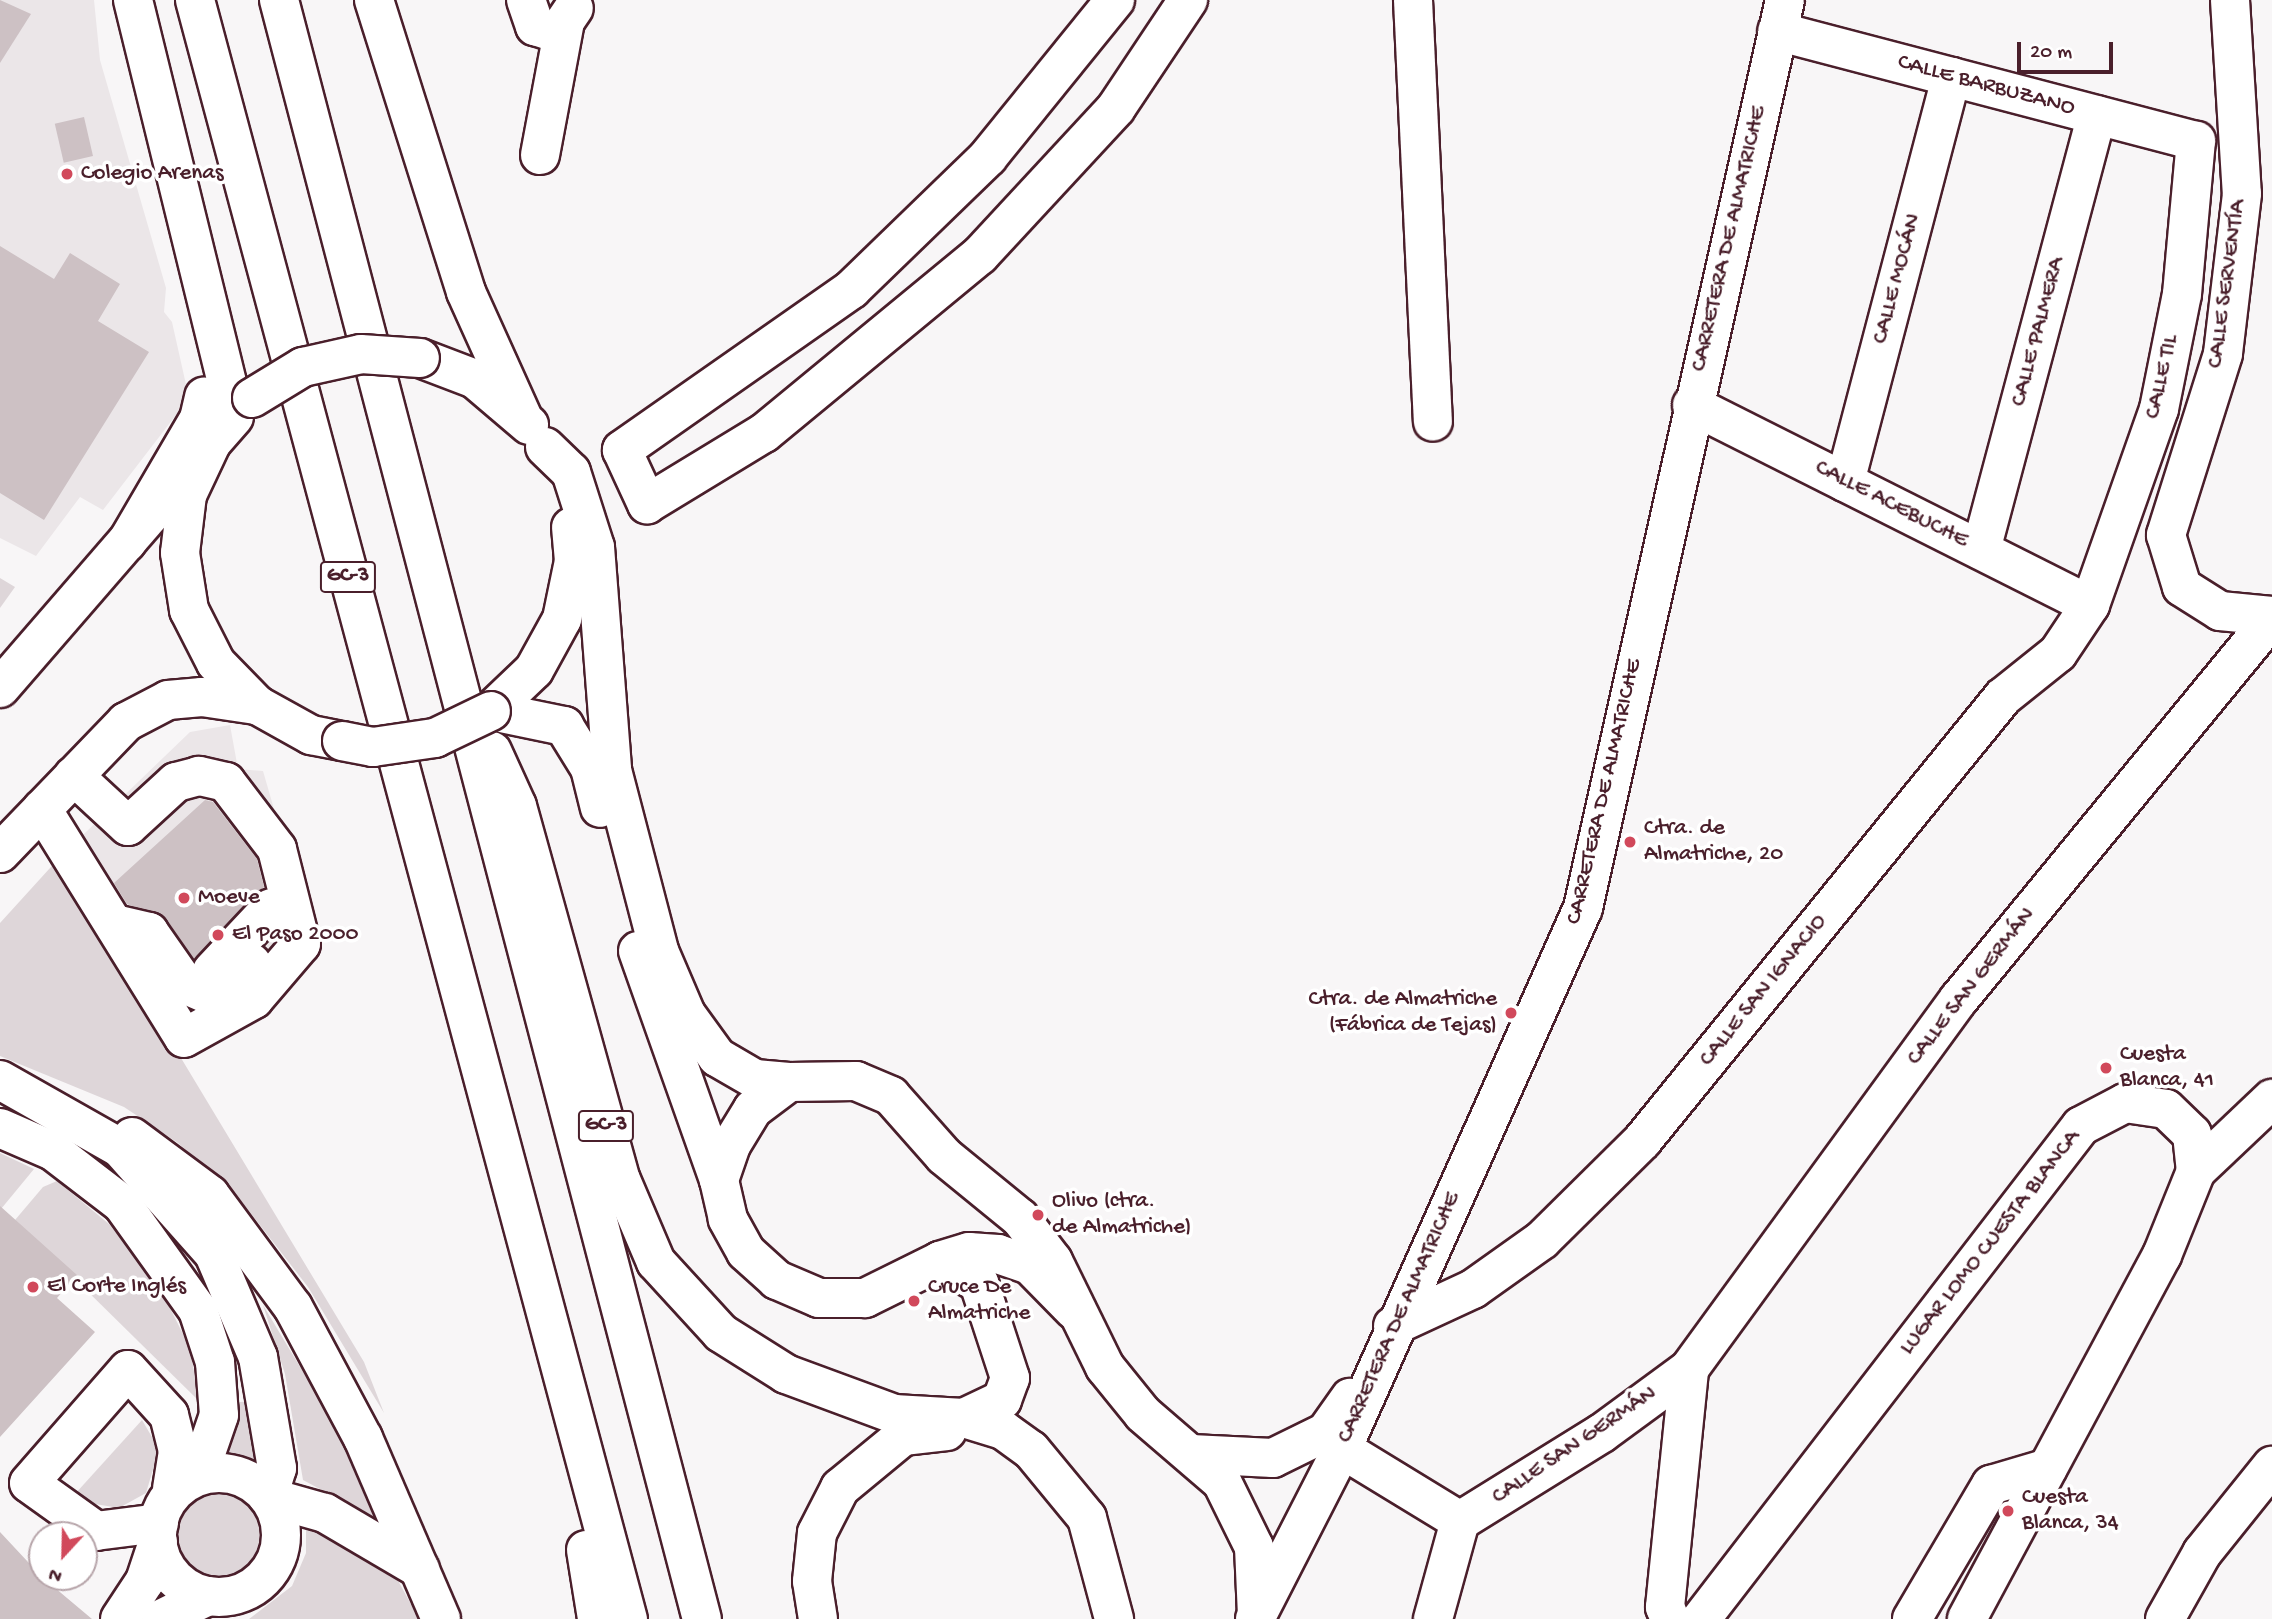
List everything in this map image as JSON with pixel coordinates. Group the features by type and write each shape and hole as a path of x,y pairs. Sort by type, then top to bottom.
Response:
{"main road":[{"path":"133,0 227,383 212,442 187,495 180,553 189,610 216,663 257,705 311,735 373,747 435,738 507,707 534,670 562,619 574,561 569,502 545,447"},
{"name":"GC-3","path":"195,0 628,1619"},
{"name":"GC-3","path":"279,0 446,649 702,1619"},
{"path":"374,0 466,292 522,416 545,447 571,472 595,547 612,770 659,951 686,1014 717,1057 755,1080 856,1081 891,1096 944,1156 1020,1217 1053,1261 1074,1310 1105,1367 1143,1413 1222,1482 1254,1547 1256,1618"},
{"path":"526,0 535,26 557,33 568,11"},
{"path":"1115,0 988,157 852,289 622,450 647,504 764,433 980,255 1116,108 1188,0"},
{"path":"1413,0 1433,422"},
{"name":"CALLE SERVENTÍA","path":"2230,0 2242,194 2223,355 2166,535 2182,587 2220,611 2272,617"},
{"path":"540,155 568,11"},
{"name":"CALLE BARBUZANO","path":"1781,16 1951,77 2196,141"},
{"name":"CARRETERA DE ALMATRICHE","path":"1256,1618 1342,1450 1377,1360 1583,908 1692,405 1781,16"},
{"name":"CALLE MOCÁN","path":"1845,482 1951,77"},
{"name":"CALLE PALMERA","path":"1981,550 2097,115"},
{"name":"CALLE TIL","path":"2090,605 2159,408 2182,294 2196,141"},
{"path":"127,542 199,419 217,337"},
{"path":"0,688 252,398 303,367 360,354 420,358 475,379 522,416"},
{"name":"CALLE ACEBUCHE","path":"1692,405 2090,605"},
{"name":"CALLE SAN IGNACIO","path":"1394,1326 1473,1289 1542,1240 1642,1141 2003,697 2058,653 2090,605"},
{"name":"CALLE SAN GERMÁN","path":"1460,1521 1591,1440 1689,1369 1959,999 2272,617"},
{"name":"GC-3","path":"446,649 517,806 621,1180 656,1262 721,1333 786,1374 894,1414 964,1418 1003,1430 1061,1481"},
{"path":"0,853 126,722 168,700 202,697 257,705"},
{"path":"507,707 564,726 590,768 652,1003 690,1090 719,1180 728,1219 746,1252 777,1280 820,1298 865,1298 940,1261 969,1252 1030,1265 1074,1310"},
{"path":"42,809 184,1038 254,999 301,944 277,849 226,782 199,776 176,782 128,826 116,822 74,776"},
{"path":"113,924 149,932 186,985 210,973 271,908 257,858 261,829"},
{"path":"0,1080 79,1120 135,1138 176,1166 210,1195 251,1248 325,1363 441,1619"},
{"path":"719,1180 752,1109 789,1082"},
{"path":"2196,1171 2272,1098"},
{"name":"LUGAR LOMO CUESTA BLANCA","path":"1701,1619 2081,1126 2125,1103 2166,1109 2192,1134 2196,1171 2162,1255 1967,1619"},
{"path":"79,1120 158,1185 224,1273 263,1382 277,1468 268,1497 280,1521 276,1561 248,1590 208,1596 161,1619"},
{"path":"0,1128 53,1151 122,1204 198,1310 215,1362 219,1415 205,1456 169,1509 145,1581 120,1619"},
{"path":"502,1154 597,1619"},
{"path":"940,1261 979,1283 1010,1378 1002,1400 964,1418"},
{"path":"1191,1454 1273,1458 1326,1432 1377,1360"},
{"name":"CALLE SAN GERMÁN","path":"1670,1619 1665,1607 1689,1369"},
{"path":"818,1619 812,1581 817,1533 840,1488 903,1436 947,1431 979,1440 1061,1481 1087,1518 1112,1617"},
{"path":"1342,1450 1460,1521 1433,1619"},
{"path":"2165,1619 2202,1553 2272,1466"},
{"path":"1912,1619 1991,1485 2048,1468"},
{"path":"208,1596 174,1577 169,1509 201,1473 230,1474 268,1497 324,1513 420,1569"}],"shaded area":[{"name":"Colegio Arenas","path":"0,0 94,0 100,60 166,288 164,312 172,322 189,398 103,510 80,497 36,556 0,538"},
{"path":"0,578 15,587 0,608"},
{"name":"Moeve","path":"230,725 238,769 263,771 285,847 294,938 182,1024 60,857 190,732"},
{"path":"60,857 364,1362 384,1413 308,1287 235,1193 178,1143 124,1107 0,1056 0,923"},
{"path":"0,1153 34,1169 1,1209 0,1209"},
{"path":"57,1181 109,1224 160,1288 190,1348 199,1401 15,1220 43,1187"},
{"path":"263,1305 351,1452 378,1520 303,1480 285,1374"},
{"path":"251,1401 261,1463 228,1453 240,1402"},
{"path":"142,1420 159,1449 146,1493 119,1508 89,1503 75,1494"},
{"path":"218,1493 235,1497 249,1506 258,1520 262,1537 258,1554 249,1568 235,1577 218,1581 201,1577 187,1568 178,1554 174,1537 178,1520 187,1506 201,1497"},
{"path":"306,1523 395,1575 419,1619 249,1619 292,1586 306,1553"}],"building":[{"path":"0,0 31,14 0,63"},
{"path":"84,117 93,156 64,163 55,124"},
{"path":"0,246 54,279 70,253 120,284 98,321 149,352 44,520 0,493"},
{"path":"205,800 213,802 257,859 264,887 194,959 166,919 127,904 114,883"},
{"path":"0,1206 77,1275 57,1298 95,1332 0,1437"},
{"path":"0,1532 28,1562 28,1591 59,1591 92,1619 0,1619"}],"place":[{"name":"Colegio Arenas","path":"67,174"},
{"name":"Ctra. de Almatriche, 20","path":"1630,842"},
{"name":"Moeve","path":"184,898"},
{"name":"El Paso 2000","path":"218,935"},
{"name":"Ctra. de Almatriche (Fábrica de Tejas)","path":"1511,1013"},
{"name":"Cuesta Blanca, 41","path":"2106,1068"},
{"name":"Olivo (ctra. de Almatriche)","path":"1038,1215"},
{"name":"El Corte Inglés","path":"33,1287"},
{"name":"Cruce De Almatriche","path":"914,1301"},
{"name":"Cuesta Blanca, 34","path":"2008,1511"}]}
